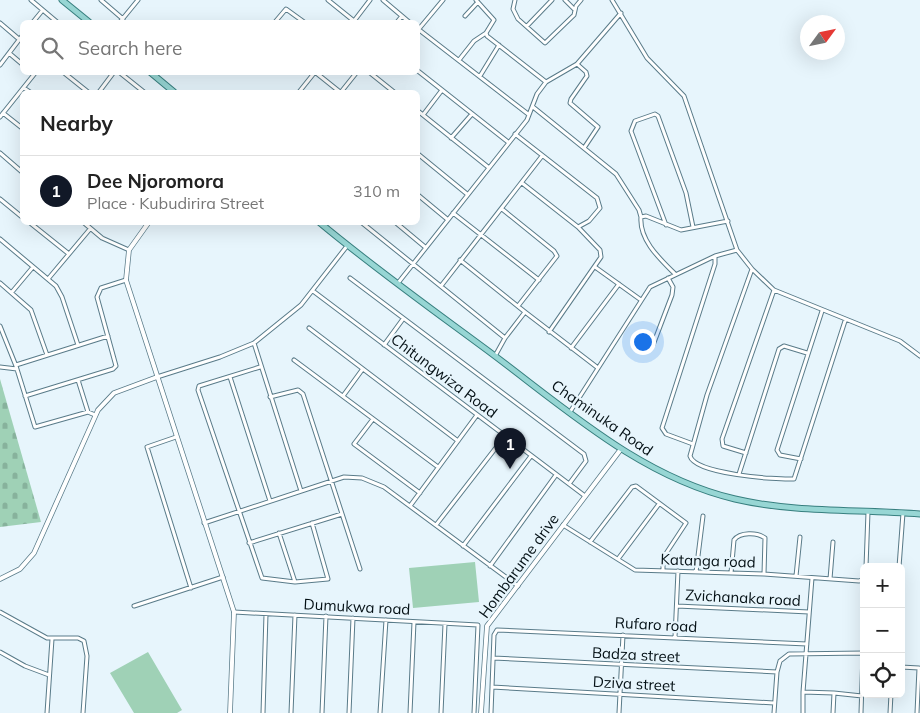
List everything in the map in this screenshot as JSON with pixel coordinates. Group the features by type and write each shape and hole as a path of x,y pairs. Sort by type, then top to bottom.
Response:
{"main road":[{"path":"62,0 87,20"},
{"path":"154,75 172,90"},
{"name":"Chaminuka Road","path":"323,225 348,246 620,449 677,480 735,499 779,506 920,514"}],"street":[{"path":"31,0 54,20"},
{"path":"101,0 123,18 138,0"},
{"path":"328,0 351,20"},
{"path":"355,20 370,0"},
{"path":"383,0 407,20"},
{"path":"515,0 514,13 547,43 574,15 581,0"},
{"path":"527,26 552,0"},
{"path":"564,0 575,10"},
{"path":"612,0 651,63 684,96 737,250 752,269 774,290 845,321 868,327 900,341 920,356"},
{"path":"420,28 442,1"},
{"path":"459,60 474,41 486,33 494,20 477,1 465,16"},
{"path":"278,20 286,10 301,20"},
{"path":"35,20 42,11"},
{"path":"398,283 527,120 537,94 546,82 577,64 621,13"},
{"path":"399,20 402,16"},
{"path":"0,23 20,37"},
{"path":"420,31 529,114"},
{"path":"486,33 499,46 546,82"},
{"path":"0,65 20,39"},
{"path":"480,76 499,46"},
{"path":"9,53 20,62"},
{"path":"577,64 586,72 587,76 570,103 598,127 584,148"},
{"path":"420,73 508,142"},
{"path":"27,90 24,88 34,75"},
{"path":"67,75 86,90"},
{"path":"100,90 112,75"},
{"path":"123,75 142,90"},
{"path":"301,90 313,75"},
{"path":"319,75 338,90"},
{"path":"343,90 355,75"},
{"path":"373,75 392,90"},
{"path":"423,115 442,90"},
{"path":"0,117 20,93"},
{"path":"532,107 620,178 639,210 641,217 640,227 653,250 675,274"},
{"path":"4,113 20,126"},
{"path":"420,113 488,167"},
{"path":"451,138 472,114"},
{"path":"666,225 631,131 635,121 655,114 658,116 686,193 693,227"},
{"path":"515,134 599,201 600,208 587,222 578,227"},
{"path":"0,153 20,170"},
{"path":"420,156 468,194"},
{"path":"441,286 542,156"},
{"path":"522,183 578,227 600,250 601,257 596,267 549,332"},
{"path":"420,198 447,219"},
{"path":"0,199 20,215"},
{"path":"502,209 556,253 557,259 518,306"},
{"path":"453,212 539,280"},
{"path":"641,217 646,216 678,230 707,227 728,222"},
{"path":"33,225 69,254"},
{"path":"86,225 114,245 129,250"},
{"path":"147,225 129,250 126,280 234,612 230,713"},
{"path":"365,225 505,338"},
{"path":"399,225 425,247"},
{"path":"48,279 90,229"},
{"path":"0,239 56,286 62,296 78,345"},
{"path":"0,578 20,569 34,553 95,415 114,393 220,357 254,343 301,305 348,246"},
{"path":"570,412 652,284 716,256 737,250"},
{"path":"693,444 666,434 662,428 716,256"},
{"path":"460,260 549,332 598,368"},
{"path":"12,292 33,267"},
{"path":"596,267 641,300"},
{"path":"752,269 707,395 690,456 693,461 716,471 792,480 795,478 845,321"},
{"path":"350,278 584,454 586,461 569,484"},
{"path":"652,345 672,295 673,287 668,278"},
{"path":"25,396 113,369 116,366 97,297 101,288 126,280"},
{"path":"0,283 31,310 47,356"},
{"path":"571,348 619,284"},
{"path":"746,453 724,446 722,439 774,290"},
{"name":"Chitungwiza Road","path":"313,291 585,496"},
{"path":"801,459 780,455 777,450 822,311"},
{"path":"495,356 505,338 526,312"},
{"path":"384,345 403,319"},
{"path":"0,326 16,367 35,427 88,412 95,415"},
{"path":"309,328 458,441"},
{"path":"0,367 16,367 108,336"},
{"path":"254,343 301,491"},
{"path":"739,474 780,348 784,346 807,353"},
{"path":"294,360 438,467"},
{"path":"260,366 199,386 198,390 262,578 296,582 328,579 312,523"},
{"path":"343,396 362,370"},
{"path":"230,377 270,500"},
{"path":"78,380 88,412"},
{"path":"270,397 298,390 303,394 360,569"},
{"path":"410,506 478,415"},
{"path":"373,419 354,444 420,493"},
{"path":"436,525 505,436"},
{"path":"176,437 147,447 191,588"},
{"name":"Hombarume drive","path":"481,713 487,626 620,449"},
{"path":"463,546 531,456"},
{"path":"490,566 556,475"},
{"path":"204,523 344,477 362,478 384,487 518,586"},
{"path":"590,542 633,486 686,523 663,558 663,571"},
{"path":"618,559 658,504"},
{"path":"866,563 868,511"},
{"path":"899,563 903,512"},
{"path":"249,543 342,514"},
{"path":"696,572 702,516"},
{"name":"Katanga road","path":"563,525 635,570 764,574 860,581"},
{"path":"280,533 296,582"},
{"path":"731,573 734,540 743,534 762,535 765,538 764,574"},
{"path":"796,576 800,537"},
{"path":"830,579 833,542"},
{"path":"675,637 678,571"},
{"path":"134,606 223,577"},
{"path":"803,713 804,660 807,652 812,578"},
{"name":"Zvichanaka road","path":"677,606 809,612"},
{"path":"0,612 36,633 52,639 78,638 86,644 83,713"},
{"name":"Dumukwa road","path":"234,612 478,626 474,713"},
{"path":"262,713 266,614"},
{"path":"290,713 295,615"},
{"path":"322,713 326,616"},
{"path":"349,713 353,618"},
{"path":"380,713 386,620"},
{"path":"410,713 414,622"},
{"path":"440,713 445,624"},
{"name":"Rufaro road","path":"493,658 494,635 496,630 503,629 807,644"},
{"path":"619,713 623,635"},
{"path":"47,713 52,639"},
{"path":"0,652 25,666 49,675"},
{"path":"774,713 777,672 780,661 789,654 807,652 860,653"},
{"path":"491,713 493,658"},
{"name":"Badza street","path":"493,658 777,672"},
{"path":"905,668 919,668 917,713"},
{"name":"Dziva street","path":"492,687 774,703"},
{"path":"803,692 860,696"},
{"path":"833,713 834,693"},
{"path":"861,713 862,698"},
{"path":"890,713 892,698"}],"green space":[{"path":"0,379 41,522 0,527"},
{"path":"475,562 479,602 413,608 409,568"},
{"path":"148,652 182,710 177,713 134,713 110,673"}],"place":[{"name":"Dee Njoromora","path":"510,469"}]}
